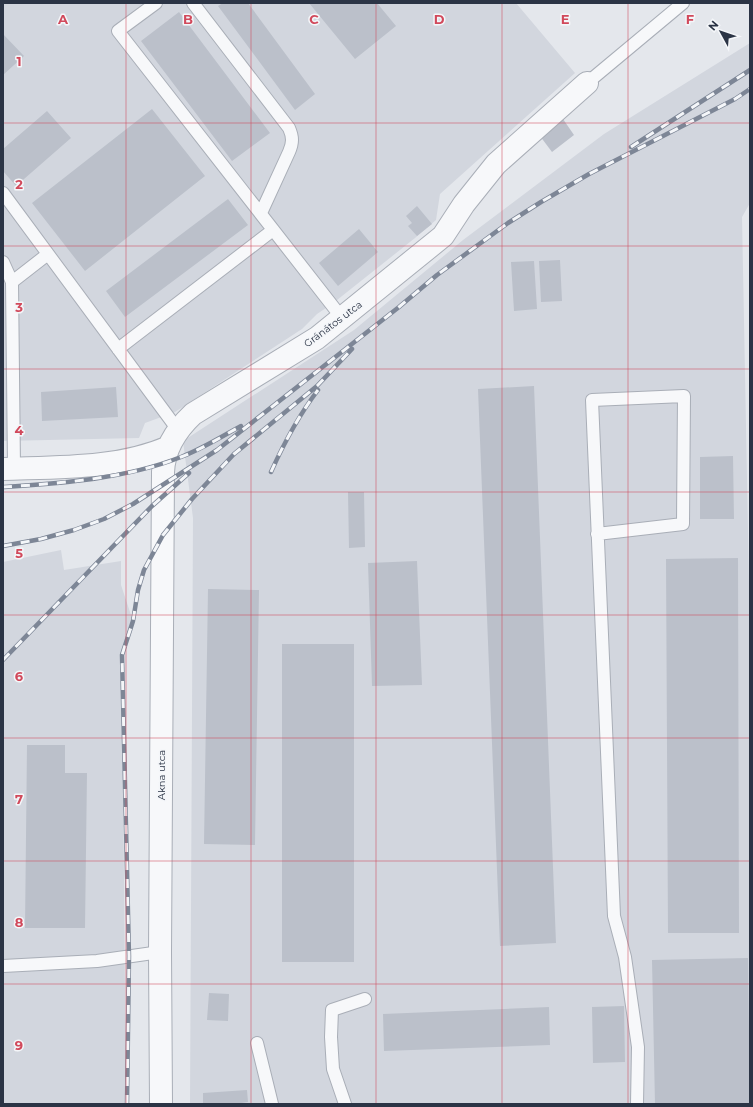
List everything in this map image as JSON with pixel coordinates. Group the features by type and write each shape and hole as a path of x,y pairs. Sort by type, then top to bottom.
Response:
{"street":[{"name":"Gránátos utca","path":"9,468 97,464 141,457 173,438 182,424 193,414 317,338 443,236 464,204 496,164 587,83"},
{"name":"Akna utca","path":"161,1104 160,952 163,472 164,464 173,438"}],"lane":[{"path":"156,3 118,31 342,318"},
{"path":"193,3 292,135 292,144 289,152 261,213"},
{"path":"587,83 683,3"},
{"path":"3,193 118,349 173,438"},
{"path":"118,349 273,230"},
{"path":"12,282 48,254"},
{"path":"3,262 12,282 9,468"},
{"path":"597,534 683,524 684,396 592,400 597,534 614,916 625,957 638,1046 636,1104"},
{"path":"3,966 97,961 160,952"},
{"path":"345,1104 333,1069 331,1037 332,1010 365,998"},
{"path":"257,1043 272,1104"}],"shaded area":[{"path":"3,3 516,3 575,73 440,194 436,220 415,238 332,304 317,314 302,329 175,412 145,423 139,438 3,441"},
{"path":"750,43 750,203 742,217 750,636 750,1104 190,1104 193,518 183,441 354,330 463,240 604,134"},
{"path":"61,550 64,570 121,561 121,585 133,621 122,655 126,1104 3,1104 3,562"}],"building":[{"path":"223,3 248,3 315,94 295,110 218,6"},
{"path":"309,3 377,3 396,26 355,59"},
{"path":"179,12 270,133 232,161 141,41"},
{"path":"3,34 24,56 3,75"},
{"path":"152,109 205,176 85,271 32,203"},
{"path":"47,111 71,138 16,186 3,171 3,149"},
{"path":"563,119 574,135 552,152 540,136"},
{"path":"228,199 248,225 125,317 106,291"},
{"path":"417,206 432,224 417,236 408,226 412,223 406,216"},
{"path":"359,229 378,252 338,286 319,263"},
{"path":"560,260 562,301 541,302 539,261"},
{"path":"534,261 537,309 514,311 511,262"},
{"path":"534,386 556,943 500,946 478,389"},
{"path":"116,387 118,417 42,421 41,392"},
{"path":"733,456 734,519 700,519 700,457"},
{"path":"348,492 364,492 365,547 349,548"},
{"path":"738,558 739,933 668,933 666,559"},
{"path":"417,561 422,685 372,686 368,563"},
{"path":"208,589 259,590 255,845 204,844"},
{"path":"282,644 354,644 354,962 282,962"},
{"path":"27,745 65,745 65,773 87,773 85,928 25,928"},
{"path":"748,958 750,1104 655,1104 652,960"},
{"path":"209,993 229,994 228,1021 207,1020"},
{"path":"624,1006 625,1062 593,1063 592,1007"},
{"path":"549,1007 550,1045 384,1051 383,1014"},
{"path":"247,1090 248,1102 235,1104 203,1104 203,1093"}],"railway":[{"path":"631,147 750,70"},
{"path":"3,546 41,539 74,530 104,519 133,504 217,450 399,307 437,275 508,223 589,174 735,99 750,89"},
{"path":"127,1104 129,956 122,655 133,621 138,590 144,570 163,535 192,499 234,454 317,386 352,349"},
{"path":"271,472 281,450 304,409 318,390"},
{"path":"3,487 71,482 138,470 189,454 241,426"},
{"path":"3,660 152,506 189,473"}]}
